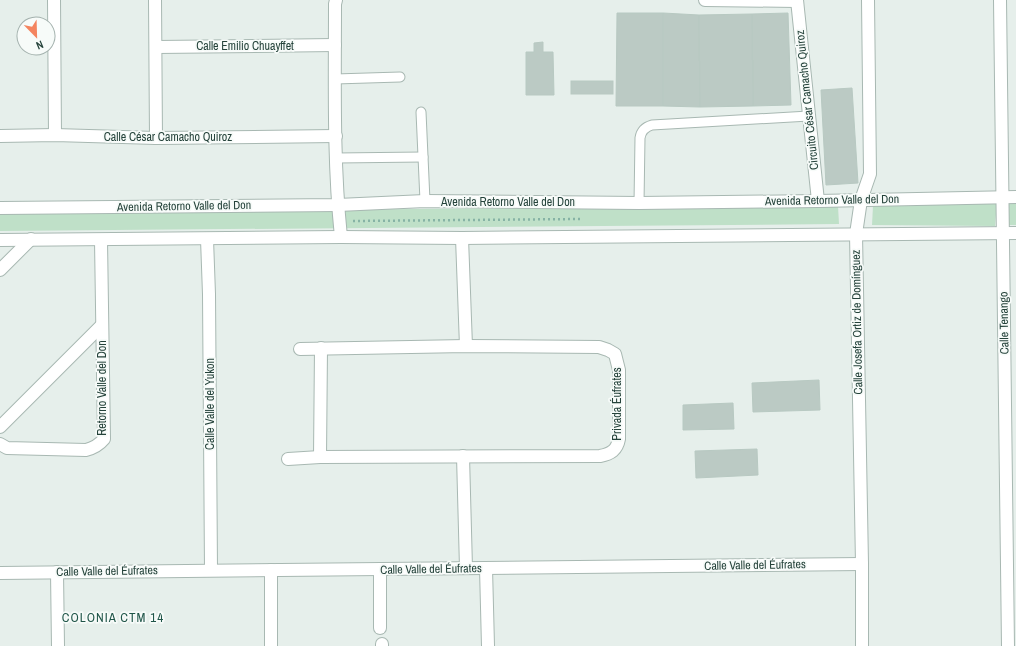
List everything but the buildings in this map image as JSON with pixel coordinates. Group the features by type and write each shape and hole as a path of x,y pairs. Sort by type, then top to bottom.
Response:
{"street":[{"path":"54,0 55,135"},
{"path":"155,0 156,138"},
{"path":"336,0 336,136 338,205 341,237"},
{"path":"705,0 797,1"},
{"name":"Calle Josefa Ortiz de Domínguez","path":"862,646 856,234 861,200 870,174 868,0"},
{"name":"Calle Tenango","path":"1000,0 1008,646"},
{"name":"Circuito César Camacho Quiroz","path":"797,1 818,201"},
{"name":"Calle Emilio Chuayffet","path":"156,47 335,45"},
{"name":"Calle César Camacho Quiroz","path":"0,136 55,135 156,138 336,136"},
{"name":"Avenida Retorno Valle del Don","path":"0,208 338,205 425,201 639,203 818,201 1016,196"},
{"path":"0,240 1016,233"},
{"path":"462,238 466,346"},
{"path":"0,270 31,239"},
{"name":"Calle Valle del Yukon","path":"206,239 209,294 211,570"},
{"name":"Retorno Valle del Don","path":"0,444 7,448 86,450 94,448 104,439 101,240"},
{"name":"Retorno Valle del Don","path":"0,427 102,325"},
{"name":"Privada Éufrates","path":"288,459 320,457 600,456 608,455 614,451 618,446 619,439 620,370 615,354 608,350 600,348 466,346 300,349"},
{"path":"320,457 321,348"},
{"path":"463,456 466,568"},
{"name":"Calle Valle del Éufrates","path":"0,573 862,564"},
{"path":"486,568 488,646"},
{"path":"380,569 380,628"},
{"path":"271,570 271,646"},
{"path":"57,572 58,646"}],"lane":[{"path":"335,79 400,77"},
{"path":"421,112 425,201"},
{"path":"639,203 640,138 641,133 647,126 809,116"},
{"path":"337,158 423,157"}],"path":[{"path":"340,221 586,219"}],"green space":[{"path":"997,202 995,226 872,225 873,206"},
{"path":"1007,204 1016,204 1016,225 1006,225"},
{"path":"838,206 839,224 0,231 0,212"}],"district":[{"name":"COLONIA CTM 14","path":"113,617"}]}
